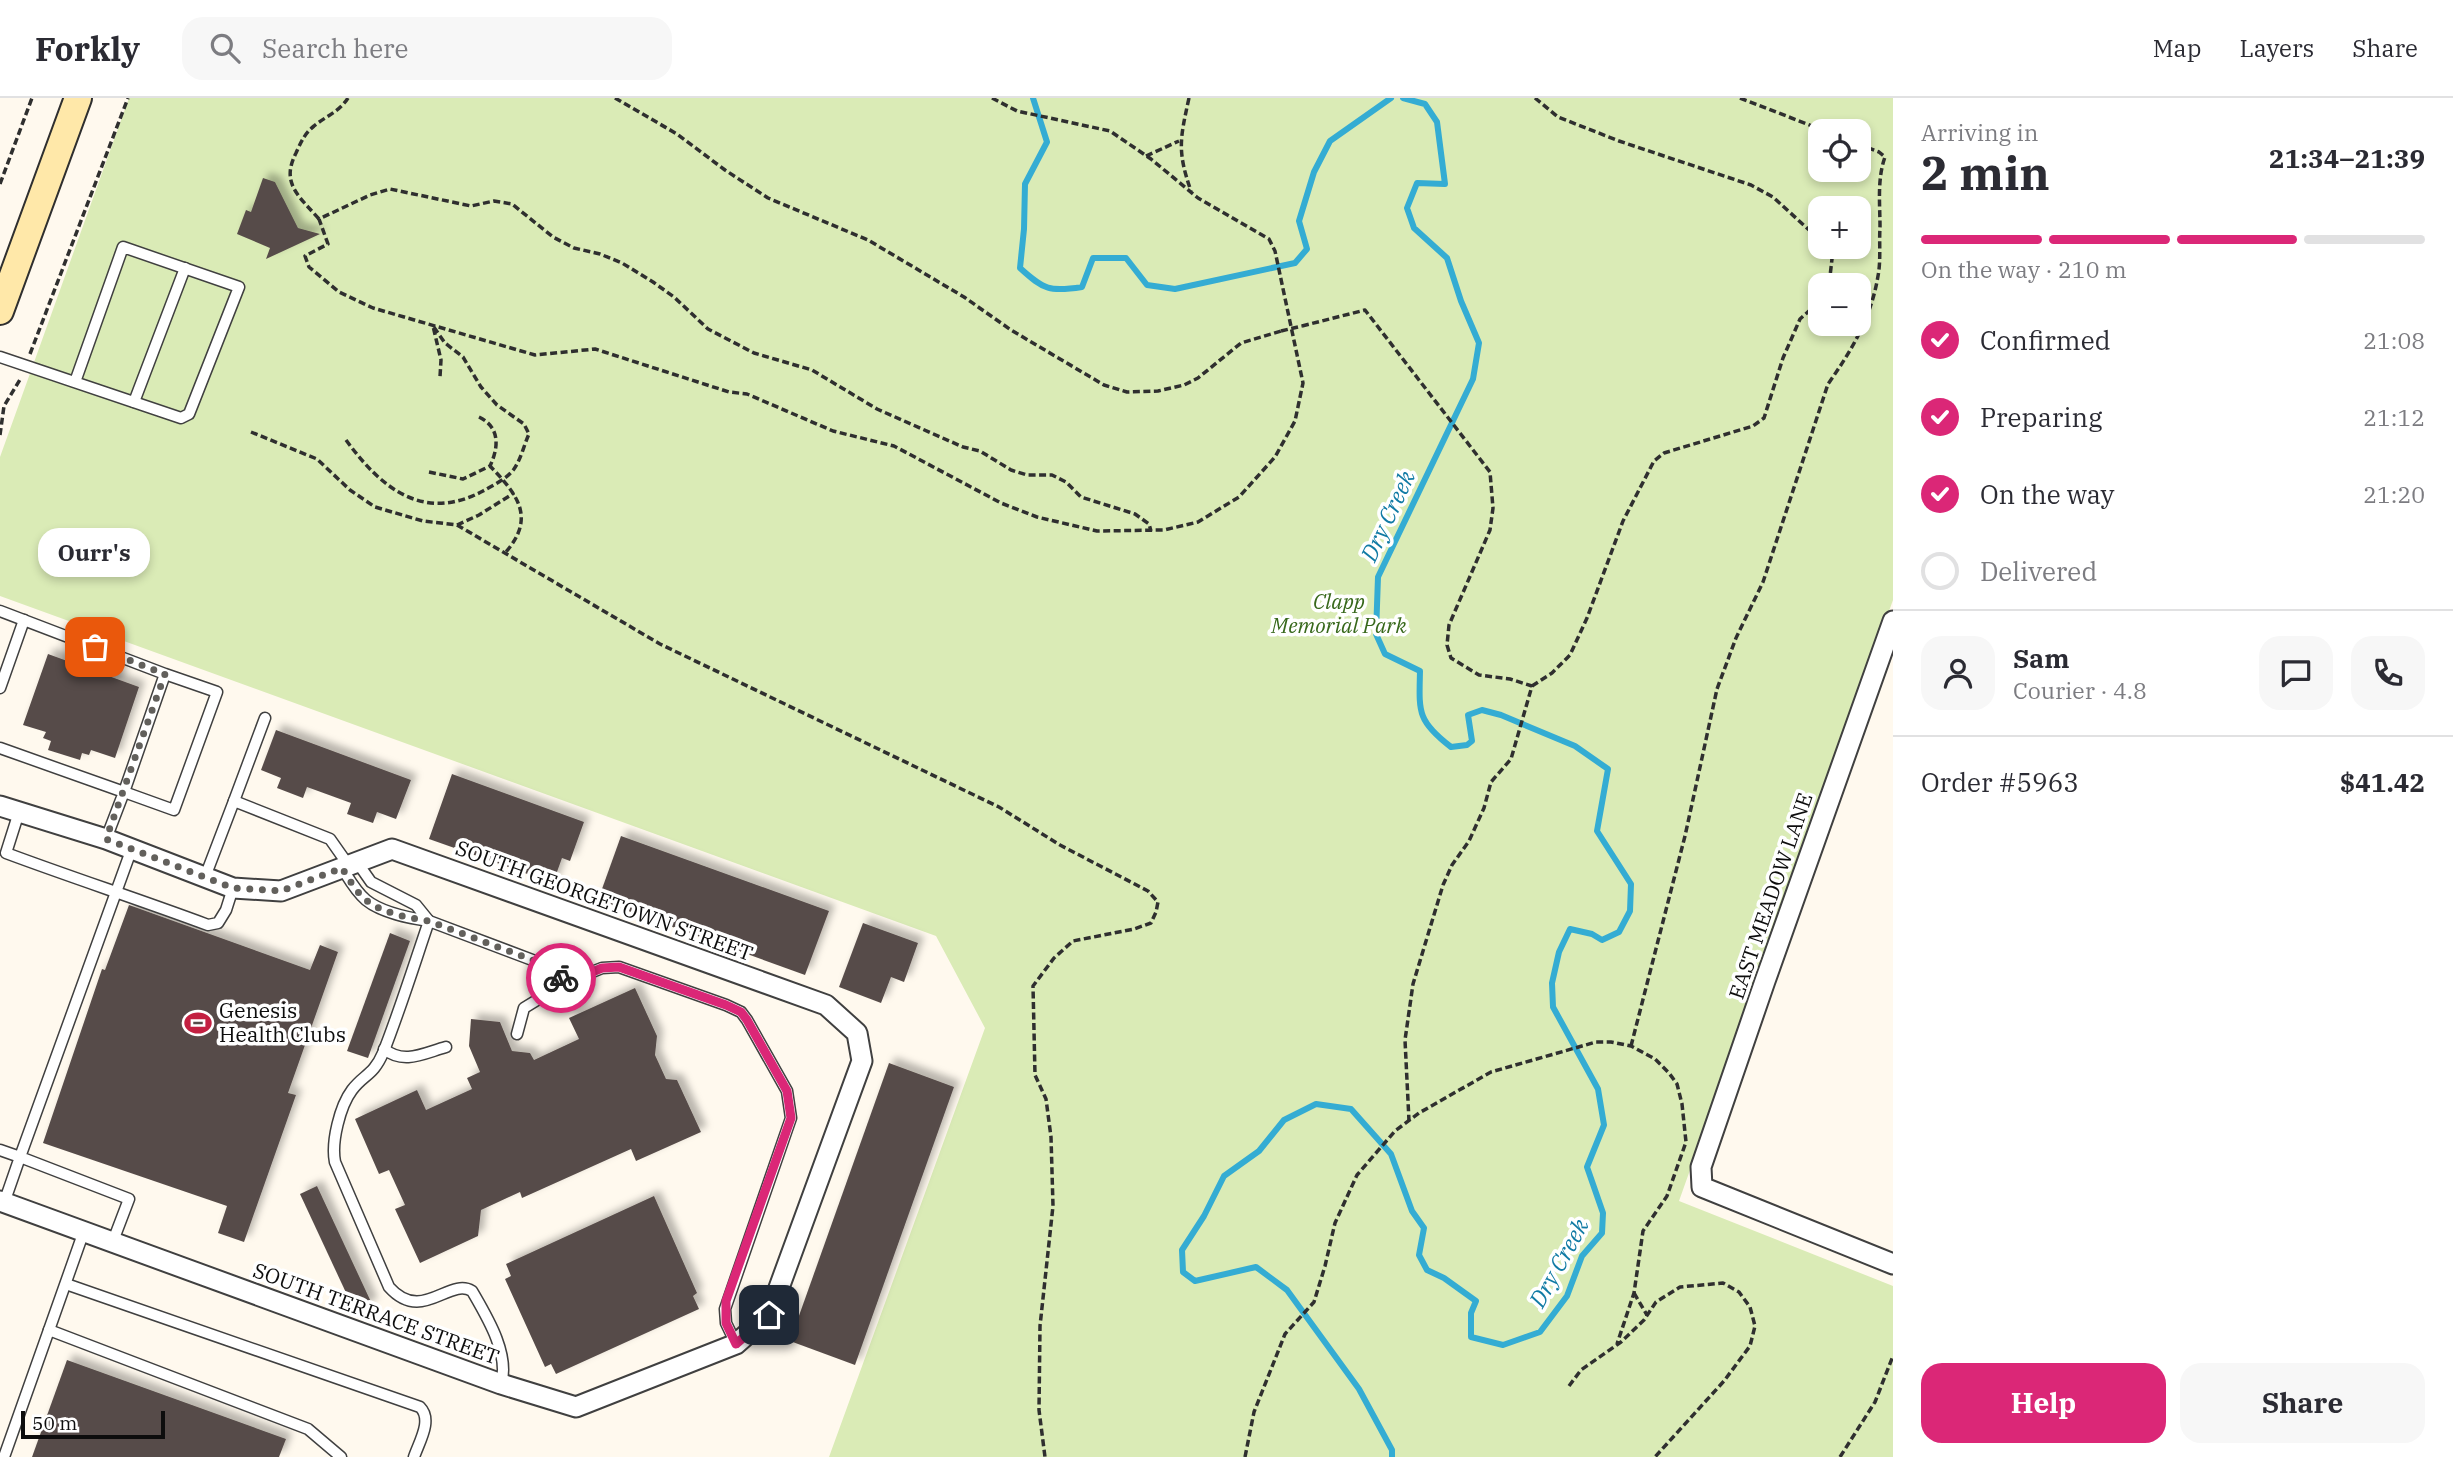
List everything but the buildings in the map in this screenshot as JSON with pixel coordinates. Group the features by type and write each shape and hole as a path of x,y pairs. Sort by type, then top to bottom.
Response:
{"main road":[{"path":"0,311 78,98"}],"street":[{"name":"EAST MEADOW LANE","path":"1893,621 1760,993 1702,1167 1702,1187 1893,1264"},
{"name":"SOUTH GEORGETOWN STREET","path":"5,808 132,848 233,888 281,891 392,849 825,1005 857,1033 862,1061 769,1315 736,1344"},
{"name":"SOUTH TERRACE STREET","path":"2,1202 501,1384 576,1407 736,1344"}],"lane":[{"path":"0,357 181,418 188,417 239,287 123,247 75,382"},
{"path":"134,402 185,268"},
{"path":"0,611 217,692 174,810 0,748"},
{"path":"0,688 24,620"},
{"path":"106,839 165,674"},
{"path":"205,877 265,718"},
{"path":"234,801 330,839 349,865 360,894 372,904 429,921 543,964 565,983"},
{"path":"5,808 3,852 116,894 208,925 218,923 226,910 233,888"},
{"path":"2,1202 132,848"},
{"path":"349,865 371,882 416,905 429,921"},
{"path":"429,921 384,1049 371,1074 352,1090 346,1101 334,1135 332,1151 389,1287 403,1299 423,1301 463,1288 472,1291 498,1343 505,1371 501,1384"},
{"path":"517,1034 524,1008 565,983 602,968 619,967 741,1012 787,1091 791,1118 724,1308 726,1323 736,1344"},
{"path":"384,1049 397,1057 406,1058 446,1047"},
{"path":"0,1150 129,1199 113,1241"},
{"path":"4,1457 84,1231"},
{"path":"66,1284 420,1407 425,1412 426,1422 414,1457"},
{"path":"50,1330 309,1429 341,1457"}],"path":[{"path":"0,184 32,98"},
{"path":"0,435 4,406 19,384 128,98"},
{"path":"348,98 335,113 306,133 290,163 288,177 293,189 319,219 328,244 305,256 309,267 339,292 373,308 535,355 596,349 729,392 747,394 833,431 894,446 1001,503 1037,517 1097,531 1164,530 1198,522 1239,497 1275,457 1294,421 1303,383 1275,251 1269,239 1191,192 1110,131 1024,113 992,98"},
{"path":"615,98 677,134 768,198 868,240 1104,385 1127,392 1158,391 1184,386 1241,343 1365,310 1490,472 1493,508 1490,530 1450,625 1447,645 1451,658 1479,675 1510,679 1532,687"},
{"path":"1189,98 1180,141 1183,169 1191,192"},
{"path":"1535,98 1558,117 1619,141 1751,185 1773,197 1808,229"},
{"path":"1740,98 1808,124"},
{"path":"1146,156 1180,141"},
{"path":"1631,1045 1685,836 1717,689 1735,638 1762,582 1828,384 1848,356 1869,316 1879,274 1880,190 1885,157 1871,149"},
{"path":"319,219 370,195 390,189 471,206 494,201 512,204 553,237 574,248 622,263 653,282 708,328 754,353 812,370 877,409 963,447 980,451 1011,470 1027,475 1052,475 1066,482 1081,497 1135,514 1149,524 1151,531"},
{"path":"1409,1121 1405,1040 1413,985 1443,885 1452,865 1469,841 1491,782 1511,759 1532,687 1552,673 1570,655 1587,618 1623,521 1654,461 1664,453 1753,426 1764,418 1783,358 1800,319 1808,312"},
{"path":"433,326 441,360 440,377"},
{"path":"346,440 374,476 404,496 420,501 455,504 476,495 513,471 529,434 524,424 498,405 481,387 463,357 445,343 433,326"},
{"path":"429,472 463,479 491,466 498,442 486,420 479,416"},
{"path":"251,432 317,459 350,490 375,507 406,517 457,525 660,644 999,807 1060,845 1148,891 1158,902 1151,923 1073,941 1054,958 1033,986 1035,1075 1046,1099 1051,1137 1053,1206 1040,1326 1038,1410 1045,1457"},
{"path":"491,466 514,493 522,513 514,542 505,553"},
{"path":"457,525 514,493"},
{"path":"1245,1457 1254,1412 1285,1334 1312,1304 1325,1266 1335,1223 1357,1175 1392,1135 1409,1121 1491,1072 1588,1044 1611,1042 1631,1045 1655,1059 1677,1084 1686,1142 1667,1196 1643,1231 1634,1293 1617,1345"},
{"path":"1569,1386 1581,1370 1617,1345 1656,1302 1680,1287 1723,1283 1739,1292 1751,1307 1755,1326 1750,1346 1724,1381 1655,1457"},
{"path":"1634,1293 1647,1315"},
{"path":"1840,1457 1875,1402 1893,1356"}],"green space":[{"name":"Clapp Memorial Park","path":"129,98 1893,98 1893,600 1679,1201 1893,1286 1893,1457 829,1457 985,1028 936,936 0,596 0,457"}],"waterway":[{"name":"Dry Creek","path":"1033,98 1047,142 1025,184 1020,268 1035,281 1055,289 1082,287 1093,258 1126,258 1147,285 1175,289 1295,263 1307,249 1299,221 1314,172 1330,141 1391,98"},
{"name":"Dry Creek","path":"1392,1457 1392,1450 1359,1389 1287,1290 1256,1267 1195,1281 1183,1272 1182,1250 1204,1216 1224,1176 1259,1151 1284,1120 1316,1104 1351,1109 1391,1154 1412,1211 1424,1228 1419,1255 1427,1270 1444,1278 1476,1301 1471,1313 1471,1337 1503,1345 1540,1332 1567,1296 1582,1256 1602,1233 1603,1213 1587,1167 1604,1125 1598,1089 1553,1007 1552,983 1559,952 1570,929 1592,934 1602,940 1619,932 1630,911 1631,884 1597,831 1608,769 1575,746 1501,715 1482,710 1468,715 1472,741 1467,745 1451,747 1432,730 1422,715 1420,671 1385,654 1376,634 1378,577 1473,379 1479,343 1447,258 1414,228 1407,208 1417,183 1445,184 1437,122 1425,104 1403,98"}],"way so far":[{"path":"95,647 165,674 106,839 233,888 281,891 342,868 360,894 372,904 429,921 543,964 561,978"}],"place":[{"name":"Ourr's","path":"95,647"},
{"name":"Genesis Health Clubs","path":"198,1023"}],"route":[{"path":"561,978 565,983 602,968 619,967 726,1005 741,1012 747,1020 787,1091 791,1118 726,1301 724,1316 736,1344 769,1315"}]}
